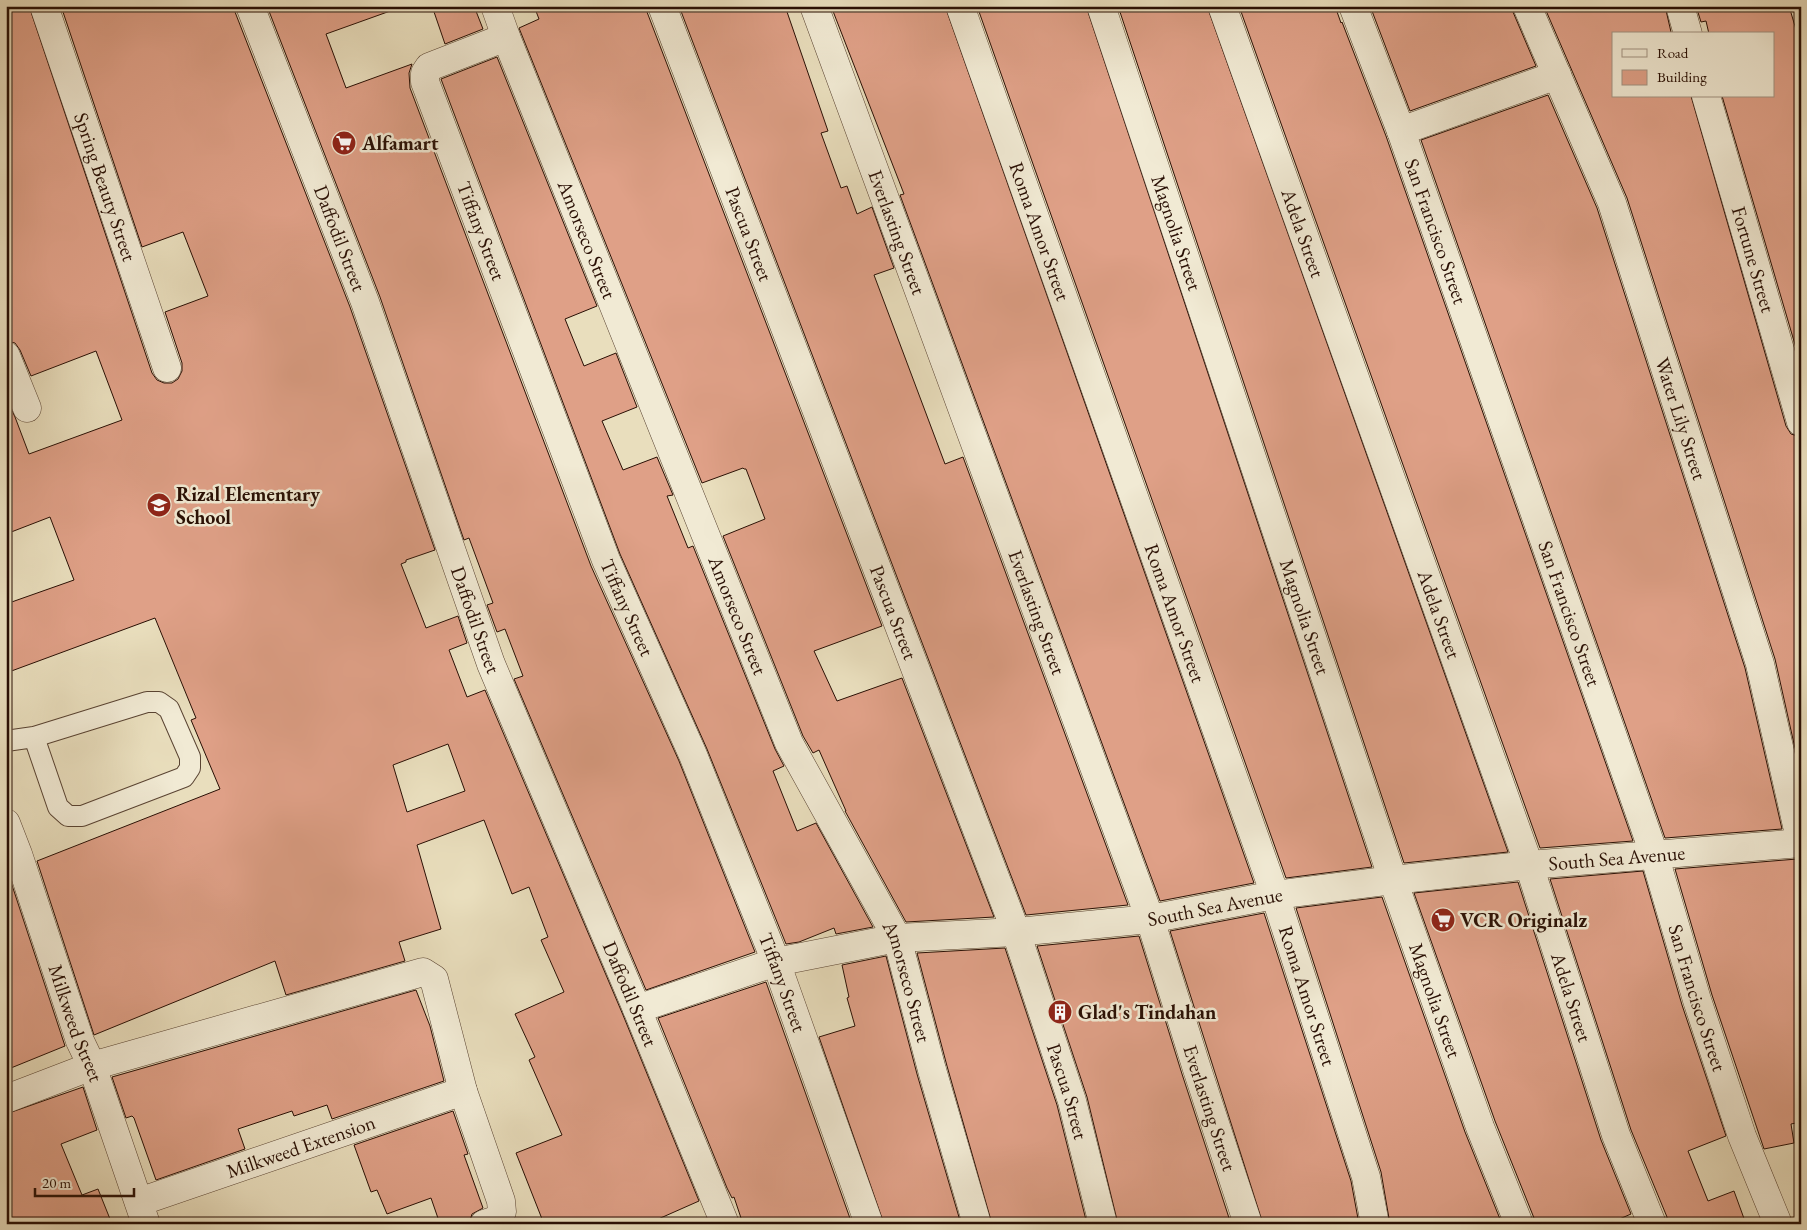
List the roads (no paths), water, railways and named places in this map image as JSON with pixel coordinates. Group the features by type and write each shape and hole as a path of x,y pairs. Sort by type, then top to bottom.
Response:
{"street":[{"name":"Spring Beauty Street","path":"44,6 167,368"},
{"name":"Daffodil Street","path":"250,6 365,302 491,664 637,1009 724,1224"},
{"name":"Amorseco Street","path":"495,6 789,743 897,938 932,1070 977,1224"},
{"name":"Pascua Street","path":"662,6 1016,932 1072,1101 1103,1224"},
{"name":"Everlasting Street","path":"814,6 1150,918 1248,1224"},
{"name":"Roma Amor Street","path":"960,6 1275,895 1366,1178 1375,1224"},
{"name":"Magnolia Street","path":"1101,6 1393,880 1480,1127 1519,1224"},
{"name":"Adela Street","path":"1222,6 1529,865 1616,1135 1652,1224"},
{"name":"San Francisco Street","path":"1353,6 1401,131 1654,854 1696,1000 1742,1136 1778,1224"},
{"name":"Water Lily Street","path":"1527,6 1612,203 1757,655 1801,843"},
{"path":"1680,6 1687,32"},
{"name":"Tiffany Street","path":"506,37 429,66 424,82 606,560 693,755 776,962 870,1224"},
{"path":"1401,131 1557,75"},
{"name":"Fortune Street","path":"1707,98 1801,422"},
{"path":"6,356 27,408"},
{"name":"Milkweed Street","path":"6,823 80,1041 92,1066 143,1213"},
{"name":"South Sea Avenue","path":"637,1009 776,962 897,938 1016,932 1150,918 1275,895 1393,880 1529,865 1801,843"},
{"path":"6,1099 92,1066 423,972 434,979 463,1091 501,1201 493,1218"},
{"name":"Milkweed Extension","path":"143,1213 463,1091"}],"lane":[{"path":"6,741 34,737 147,702 159,702 169,709 190,757 190,768 184,777 82,816 68,816 58,806 34,737"}],"place":[{"name":"Alfamart","path":"344,143"},
{"name":"Rizal Elementary School","path":"159,505"},
{"name":"VCR Originalz","path":"1443,920"},
{"name":"Glad's Tindahan","path":"1060,1012"}]}
